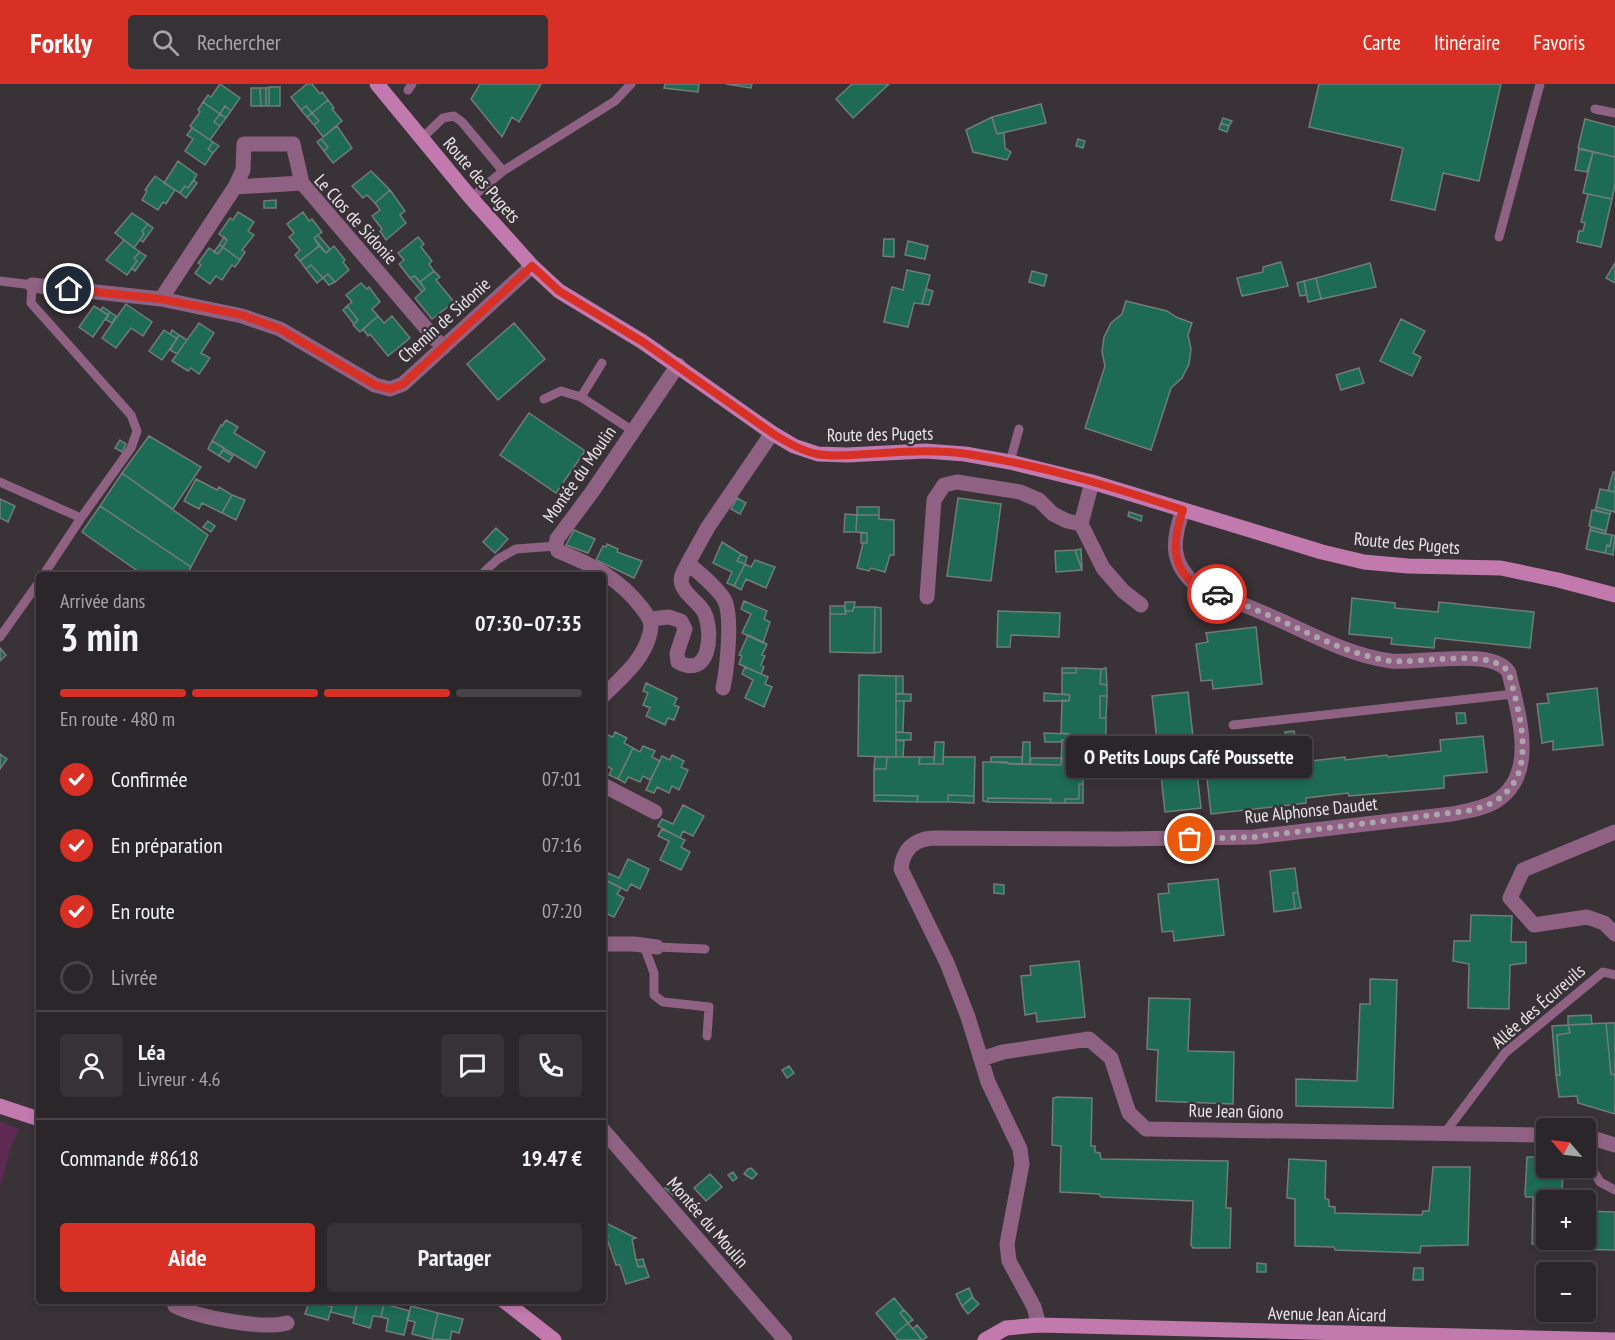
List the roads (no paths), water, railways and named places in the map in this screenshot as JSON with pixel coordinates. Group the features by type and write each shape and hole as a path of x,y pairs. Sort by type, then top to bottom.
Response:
{"main road":[{"name":"Route des Pugets","path":"377,84 471,198 532,266 559,291 678,365 772,433 794,446 818,454 847,455 925,451 965,454 1010,462 1092,482 1322,552 1364,562 1408,566 1501,568 1615,595"},
{"path":"0,1106 36,1118"},
{"path":"508,1304 554,1340"},
{"name":"Avenue Jean Aicard","path":"985,1340 1006,1328 1039,1325 1615,1340"}],"street":[{"path":"161,299 235,187 243,170 244,144 293,144 302,183"},
{"name":"Le Clos de Sidonie","path":"235,187 302,183 443,348"},
{"name":"Chemin de Sidonie","path":"32,285 161,299 242,315 280,329 375,385 390,389 403,384 532,266"},
{"name":"Montée du Moulin","path":"602,572 576,557 558,550 557,539 678,365"},
{"path":"606,693 635,663 645,648 651,632 650,619 669,617 681,621 685,629 677,653 678,662 687,667 696,667 704,661 708,645 706,618 702,608 682,586 681,578 708,527 772,433"},
{"path":"927,597 934,500 944,485 957,482 1020,492 1039,501 1053,514 1067,521 1081,524"},
{"path":"1092,482 1081,524 1103,568 1124,591 1141,605"},
{"name":"Rue Alphonse Daudet","path":"1039,1325 1034,1307 1009,1261 1007,1244 1022,1164 1020,1149 988,1082 969,1017 947,963 901,869 902,859 907,850 914,842 932,838 1254,837 1474,810 1495,802 1510,789 1520,772 1523,755 1514,694 1506,668 1489,660 1477,658 1416,662 1390,661 1367,655 1324,640 1196,585 1184,574 1176,561 1177,529 1183,510"},
{"path":"688,562 715,588 728,612 727,671 723,687"},
{"name":"Montée du Moulin","path":"606,575 630,592 650,619"},
{"path":"606,787 655,812"},
{"path":"1615,832 1523,870 1510,898 1534,925 1587,917 1604,923 1615,934"},
{"path":"606,944 650,946"},
{"name":"Rue Jean Giono","path":"981,1059 1003,1052 1089,1039 1111,1058 1129,1113 1146,1129 1536,1135"},
{"name":"Montée du Moulin","path":"606,1133 785,1340"},
{"path":"1596,1139 1615,1145"},
{"path":"174,1304 186,1311 245,1323 267,1325 287,1323"}],"lane":[{"path":"471,198 503,171 615,101 630,84"},
{"path":"1499,237 1540,84"},
{"path":"1596,109 1615,112"},
{"path":"421,139 443,118 454,116 462,122 503,171"},
{"name":"Chemin de Sidonie","path":"0,281 32,285"},
{"path":"32,285 31,303 131,415 137,431 132,448 45,572"},
{"path":"581,397 602,363"},
{"path":"544,399 561,391 581,397 633,431"},
{"path":"1010,462 1019,429"},
{"path":"0,482 81,518"},
{"path":"484,572 516,549 556,546"},
{"path":"0,637 36,586"},
{"path":"1233,725 1514,694"},
{"path":"705,949 650,946 654,995 663,1002 709,1007 707,1036"},
{"name":"Allée des Écureuils","path":"1444,1134 1505,1053 1603,972 1615,975"},
{"path":"1596,1175 1600,1182 1615,1190"}],"place":[{"name":"O Petits Loups Café Poussette","path":"1190,839"}]}
